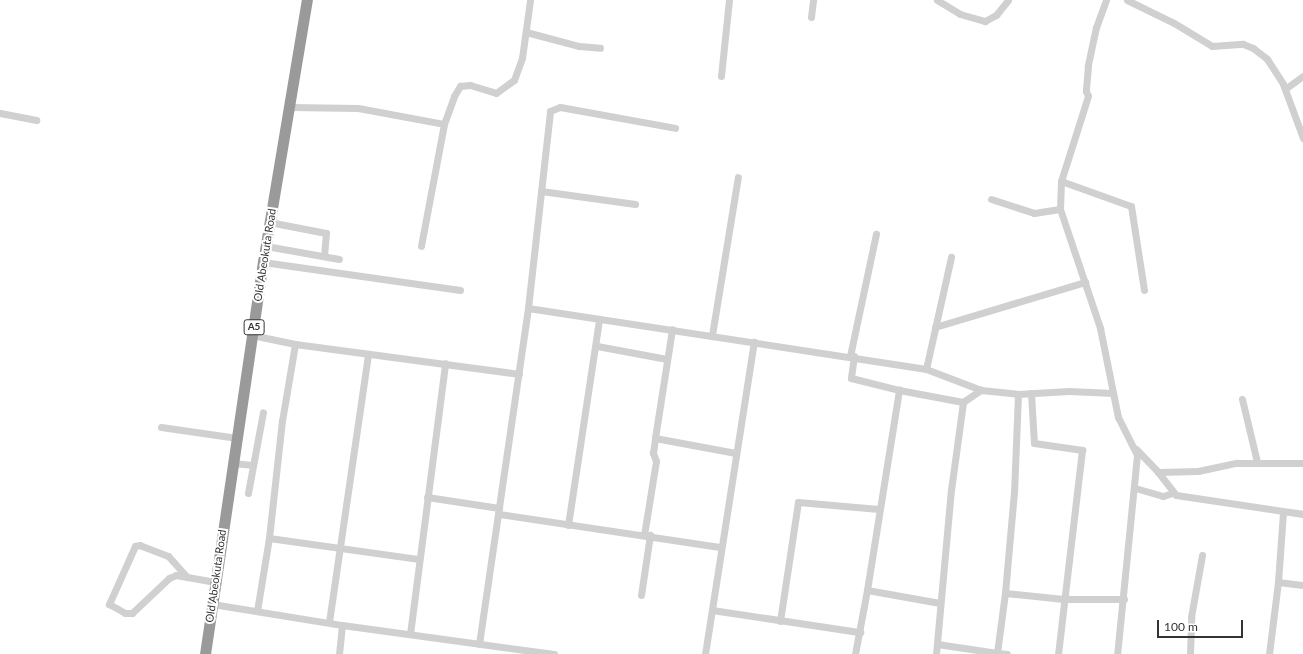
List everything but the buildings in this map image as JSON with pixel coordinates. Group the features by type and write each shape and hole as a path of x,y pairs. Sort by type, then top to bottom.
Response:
{"highway":[{"name":"Old Abeokuta Road","path":"205,654 269,222 290,107 307,0"}],"street":[{"path":"421,246 444,124 454,96 460,86 470,85 496,93 508,87 514,80 522,58 530,0"},
{"path":"721,76 729,0"},
{"path":"810,17 813,0"},
{"path":"937,0 960,14 985,20 996,15 1008,0"},
{"path":"1106,0 1096,27 1088,66 1086,90 1088,96 1061,181 1060,209 1100,328 1121,424 1133,445 1158,472 1172,493"},
{"path":"1127,0 1174,23 1212,46 1243,44 1253,48 1266,59 1285,89 1301,126 1303,138"},
{"path":"526,32 578,46 600,48"},
{"path":"1285,89 1303,76"},
{"path":"290,107 358,108 444,124"},
{"path":"479,644 528,308 552,108 560,107 675,128"},
{"path":"0,114 36,120"},
{"path":"712,335 738,177"},
{"path":"1061,181 1131,206 1144,290"},
{"path":"541,191 635,204"},
{"path":"991,199 1034,213 1060,209"},
{"path":"269,222 326,233 324,256"},
{"path":"876,234 852,356 851,378 899,390 963,402 981,390"},
{"path":"266,246 339,259"},
{"path":"926,369 951,257"},
{"path":"263,262 460,290"},
{"path":"935,327 1085,282"},
{"path":"528,308 852,356 926,369 981,390 1018,394 1069,391 1113,393"},
{"path":"568,525 597,346 599,319"},
{"path":"640,595 656,461 653,453 672,329"},
{"path":"252,336 295,344 446,363 519,374"},
{"path":"704,654 754,342"},
{"path":"257,611 270,538 282,421 295,344"},
{"path":"597,346 667,359"},
{"path":"329,622 368,354"},
{"path":"410,634 418,559 446,363"},
{"path":"855,654 867,590 878,510 899,390"},
{"path":"1031,393 1034,443 1082,450 1058,654"},
{"path":"997,652 1005,593 1014,492 1018,394"},
{"path":"1242,399 1257,462"},
{"path":"936,654 951,490 963,402"},
{"path":"248,493 263,412"},
{"path":"161,427 237,438"},
{"path":"655,438 736,454"},
{"path":"1117,654 1124,599 1137,464 1133,445"},
{"path":"1158,472 1198,471 1217,466 1257,462 1303,463"},
{"path":"233,463 252,465"},
{"path":"1135,488 1163,496 1172,493 1303,514"},
{"path":"427,497 568,525 647,535 720,547"},
{"path":"780,621 798,502 878,510"},
{"path":"1269,654 1278,582 1283,512"},
{"path":"270,538 340,546 418,559"},
{"path":"187,576 168,556 140,545 135,546 109,604 125,613 132,613 168,578 176,575 215,582"},
{"path":"1190,654 1191,617 1202,555"},
{"path":"1278,582 1303,586"},
{"path":"867,590 940,603"},
{"path":"1005,593 1064,599 1124,599"},
{"path":"212,604 342,625 554,654"},
{"path":"712,610 860,632"},
{"path":"339,654 342,625"},
{"path":"937,644 1007,654"}]}
